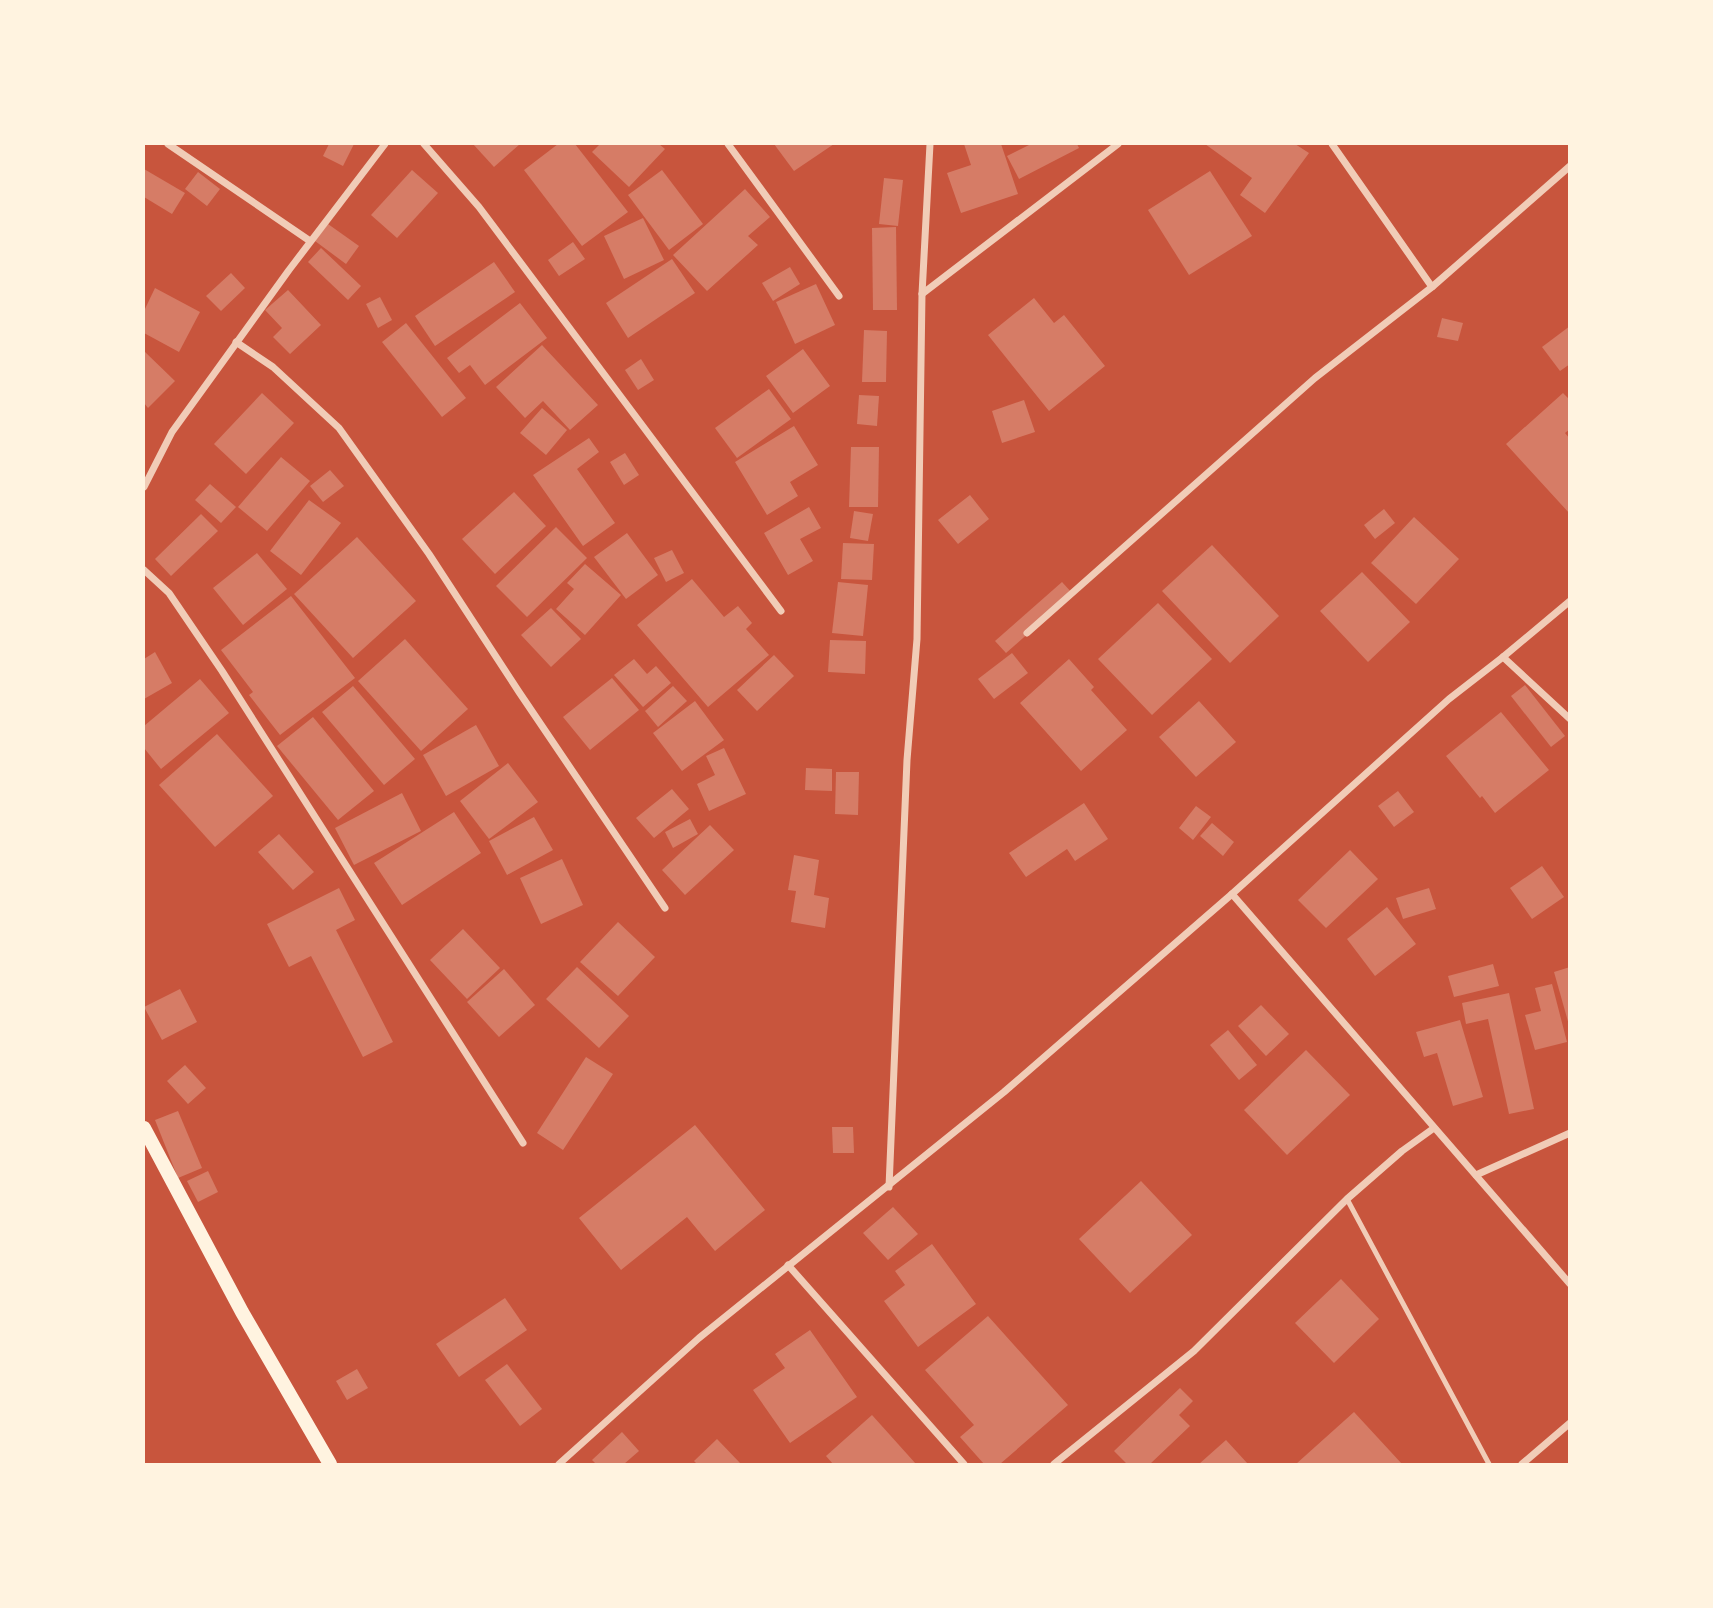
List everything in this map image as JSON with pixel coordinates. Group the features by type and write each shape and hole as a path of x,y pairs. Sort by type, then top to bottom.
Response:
{"main road":[{"path":"144,1128 242,1312 330,1465"}],"street":[{"path":"168,144 310,241"},
{"path":"144,487 172,432 310,241 385,144"},
{"path":"424,144 479,207 780,611"},
{"path":"728,144 839,296"},
{"path":"889,1187 907,760 918,626 922,294 930,144"},
{"path":"922,294 1118,144"},
{"path":"1332,144 1432,287"},
{"path":"1027,633 1315,378 1432,287 1570,166"},
{"path":"236,342 273,367 339,428 429,554 666,908"},
{"path":"144,570 169,593 222,671 523,1143"},
{"path":"559,1465 699,1338 1004,1092 1233,894 1449,699 1570,600"},
{"path":"1503,657 1570,719"},
{"path":"1233,894 1570,1284"},
{"path":"1054,1465 1194,1351 1347,1199 1402,1151 1434,1128"},
{"path":"1476,1175 1570,1133"},
{"path":"789,1265 964,1465"},
{"path":"1522,1465 1570,1423"}],"lane":[{"path":"1347,1199 1489,1465"}],"building":[{"path":"329,144 354,144 343,166 323,156"},
{"path":"473,144 520,144 494,167"},
{"path":"558,144 575,144 628,212 582,246 524,170"},
{"path":"600,144 659,144 665,149 629,187 592,152"},
{"path":"774,144 834,144 794,171"},
{"path":"964,144 1001,144 1018,194 961,213 947,173 971,165"},
{"path":"1031,144 1077,144 1079,148 1019,179 1007,156"},
{"path":"1205,144 1295,144 1309,153 1265,213 1240,195 1252,178"},
{"path":"144,169 185,193 172,214 144,197"},
{"path":"412,170 438,193 397,238 371,215"},
{"path":"662,170 703,224 669,250 628,195"},
{"path":"1210,171 1252,236 1189,275 1148,210"},
{"path":"198,172 220,189 207,206 185,189"},
{"path":"884,178 903,180 898,226 879,224"},
{"path":"745,189 770,217 748,236 758,245 707,291 673,255"},
{"path":"643,218 664,260 624,279 604,236"},
{"path":"328,224 359,246 346,264 315,241"},
{"path":"896,227 897,310 873,310 872,228"},
{"path":"573,242 585,259 559,276 548,260"},
{"path":"321,248 361,286 348,300 308,262"},
{"path":"672,259 695,293 628,338 606,303"},
{"path":"494,262 515,292 435,346 415,316"},
{"path":"790,267 800,284 773,301 762,283"},
{"path":"231,273 245,288 221,311 206,296"},
{"path":"816,284 835,325 795,344 776,302"},
{"path":"155,288 200,312 179,352 144,333 144,311"},
{"path":"288,290 321,325 290,354 273,337 282,328 265,310"},
{"path":"380,297 392,320 378,328 366,304"},
{"path":"1034,298 1054,323 1064,315 1105,366 1049,411 988,335"},
{"path":"520,303 547,338 485,385 470,365 459,373 447,358"},
{"path":"1442,318 1463,323 1458,341 1437,337"},
{"path":"406,323 466,398 442,417 382,342"},
{"path":"1570,326 1570,364 1560,371 1542,347"},
{"path":"864,330 887,331 886,382 862,382"},
{"path":"542,345 598,405 570,430 543,401 525,418 496,387"},
{"path":"803,349 830,386 793,413 766,376"},
{"path":"144,351 175,381 148,408 144,403"},
{"path":"641,359 654,380 638,390 625,370"},
{"path":"769,389 791,419 737,458 715,428"},
{"path":"262,393 294,423 246,474 214,444"},
{"path":"1563,393 1570,400 1570,429 1565,433 1570,439 1570,514 1506,444"},
{"path":"859,395 879,396 877,426 857,424"},
{"path":"1024,400 1035,432 1002,443 992,411"},
{"path":"542,408 567,430 546,455 520,433"},
{"path":"794,426 818,465 790,482 798,496 767,515 735,462"},
{"path":"589,438 599,452 577,469 615,523 583,546 533,475"},
{"path":"851,447 879,447 878,507 849,507"},
{"path":"625,453 639,475 624,485 610,462"},
{"path":"281,457 310,481 267,531 238,507"},
{"path":"330,470 344,486 323,502 310,486"},
{"path":"210,484 236,507 221,523 195,500"},
{"path":"514,492 546,526 495,574 462,539"},
{"path":"970,495 989,519 958,544 938,520"},
{"path":"309,500 341,523 301,575 270,551"},
{"path":"809,507 821,528 800,539 813,561 788,575 764,533"},
{"path":"1384,509 1395,523 1375,539 1364,525"},
{"path":"854,511 873,514 868,541 850,538"},
{"path":"201,514 218,531 171,576 155,559"},
{"path":"1414,517 1459,559 1416,604 1371,563"},
{"path":"556,527 587,558 527,617 496,586"},
{"path":"627,533 658,575 626,599 594,557"},
{"path":"357,537 416,601 353,658 294,594"},
{"path":"843,543 874,544 872,580 841,579"},
{"path":"1212,545 1279,616 1230,663 1162,591"},
{"path":"672,550 684,573 666,582 654,558"},
{"path":"257,553 287,589 243,625 213,588"},
{"path":"585,564 621,595 585,635 556,609 574,589 567,583"},
{"path":"1362,572 1410,622 1368,662 1320,611"},
{"path":"692,579 724,617 738,606 752,623 746,629 769,655 708,707 637,625"},
{"path":"838,582 868,585 863,636 832,633"},
{"path":"1062,582 1073,594 1006,653 995,641"},
{"path":"291,596 355,678 280,735 249,695 253,692 221,650"},
{"path":"1158,603 1212,659 1152,715 1098,659"},
{"path":"551,608 581,639 551,667 521,635"},
{"path":"405,639 468,709 421,751 358,681"},
{"path":"830,640 866,641 865,674 828,672"},
{"path":"155,652 172,683 144,699 144,659"},
{"path":"1012,653 1028,673 994,699 978,679"},
{"path":"774,655 794,676 757,711 737,690"},
{"path":"634,659 647,674 656,666 671,683 643,707 614,675"},
{"path":"1069,659 1094,687 1091,690 1127,730 1081,771 1020,703"},
{"path":"612,678 639,710 590,750 563,717"},
{"path":"200,679 229,713 161,769 144,748 144,726"},
{"path":"1525,685 1565,736 1551,747 1511,696"},
{"path":"353,686 415,759 384,785 322,712"},
{"path":"673,686 687,701 658,727 645,711"},
{"path":"695,701 724,740 682,771 653,733"},
{"path":"1199,701 1236,742 1196,777 1159,737"},
{"path":"1501,712 1549,770 1495,813 1446,756"},
{"path":"313,717 374,791 338,820 277,746"},
{"path":"476,725 499,766 446,796 423,755"},
{"path":"217,734 273,796 215,847 159,785"},
{"path":"724,748 746,794 709,811 697,784 715,775 706,756"},
{"path":"508,763 538,802 489,839 460,801"},
{"path":"806,768 832,769 832,791 805,790"},
{"path":"836,772 859,772 858,815 835,814"},
{"path":"672,789 689,809 654,838 636,818"},
{"path":"1398,791 1414,812 1394,827 1378,806"},
{"path":"402,793 421,831 354,865 335,828"},
{"path":"1084,803 1108,839 1075,861 1067,849 1026,877 1009,853"},
{"path":"1196,806 1211,817 1193,840 1179,828"},
{"path":"454,812 481,853 402,905 374,863"},
{"path":"534,817 553,850 507,875 489,841"},
{"path":"690,819 698,834 673,848 665,832"},
{"path":"1212,823 1234,842 1223,856 1200,836"},
{"path":"710,825 734,850 685,895 662,870"},
{"path":"279,834 314,872 293,890 258,852"},
{"path":"1350,850 1378,879 1326,928 1298,900"},
{"path":"794,855 819,860 814,895 829,898 825,928 791,922 796,891 788,890"},
{"path":"562,859 583,905 541,924 520,878"},
{"path":"1542,866 1564,897 1532,919 1510,888"},
{"path":"339,888 355,920 336,930 393,1042 363,1057 311,956 289,967 267,924"},
{"path":"1429,888 1436,909 1403,919 1396,898"},
{"path":"1387,907 1416,944 1375,976 1347,939"},
{"path":"618,922 655,957 618,996 580,962"},
{"path":"463,929 500,968 467,999 430,960"},
{"path":"1493,964 1499,986 1454,997 1448,976"},
{"path":"577,967 629,1016 599,1048 546,999"},
{"path":"1570,967 1570,1025 1569,1025 1554,972"},
{"path":"504,969 535,1005 499,1037 467,1002"},
{"path":"1552,984 1567,1042 1535,1050 1525,1015 1541,1011 1535,988"},
{"path":"180,989 197,1022 162,1040 144,1007"},
{"path":"1509,993 1534,1109 1509,1114 1488,1019 1466,1024 1462,1003"},
{"path":"1261,1005 1289,1034 1266,1056 1238,1026"},
{"path":"1460,1020 1483,1097 1453,1106 1437,1053 1424,1057 1416,1032"},
{"path":"1228,1030 1257,1065 1239,1080 1210,1045"},
{"path":"1306,1050 1350,1095 1287,1155 1244,1110"},
{"path":"586,1057 613,1074 563,1150 537,1133"},
{"path":"185,1065 206,1088 188,1104 167,1081"},
{"path":"178,1111 202,1168 178,1178 155,1120"},
{"path":"695,1125 765,1210 715,1251 687,1217 621,1270 579,1218"},
{"path":"832,1127 853,1127 854,1153 833,1153"},
{"path":"208,1171 218,1192 198,1202 187,1181"},
{"path":"1141,1181 1192,1235 1130,1293 1079,1239"},
{"path":"893,1207 918,1234 888,1260 863,1233"},
{"path":"932,1244 976,1304 918,1347 884,1301 905,1285 895,1271"},
{"path":"1341,1279 1379,1319 1334,1363 1295,1323"},
{"path":"505,1298 527,1330 459,1377 436,1344"},
{"path":"988,1316 1068,1405 1000,1464 984,1464 960,1437 974,1425 925,1370"},
{"path":"810,1330 857,1397 790,1443 753,1390 785,1368 775,1354"},
{"path":"507,1364 542,1409 520,1426 485,1380"},
{"path":"357,1369 368,1388 347,1400 336,1381"},
{"path":"1180,1388 1193,1401 1179,1415 1190,1426 1150,1464 1127,1464 1114,1451"},
{"path":"1354,1412 1402,1464 1296,1464"},
{"path":"872,1415 916,1464 833,1464 826,1456"},
{"path":"622,1432 639,1451 624,1464 596,1464 592,1460"},
{"path":"717,1439 741,1464 697,1464 694,1461"},
{"path":"1226,1440 1248,1464 1199,1464"}]}
